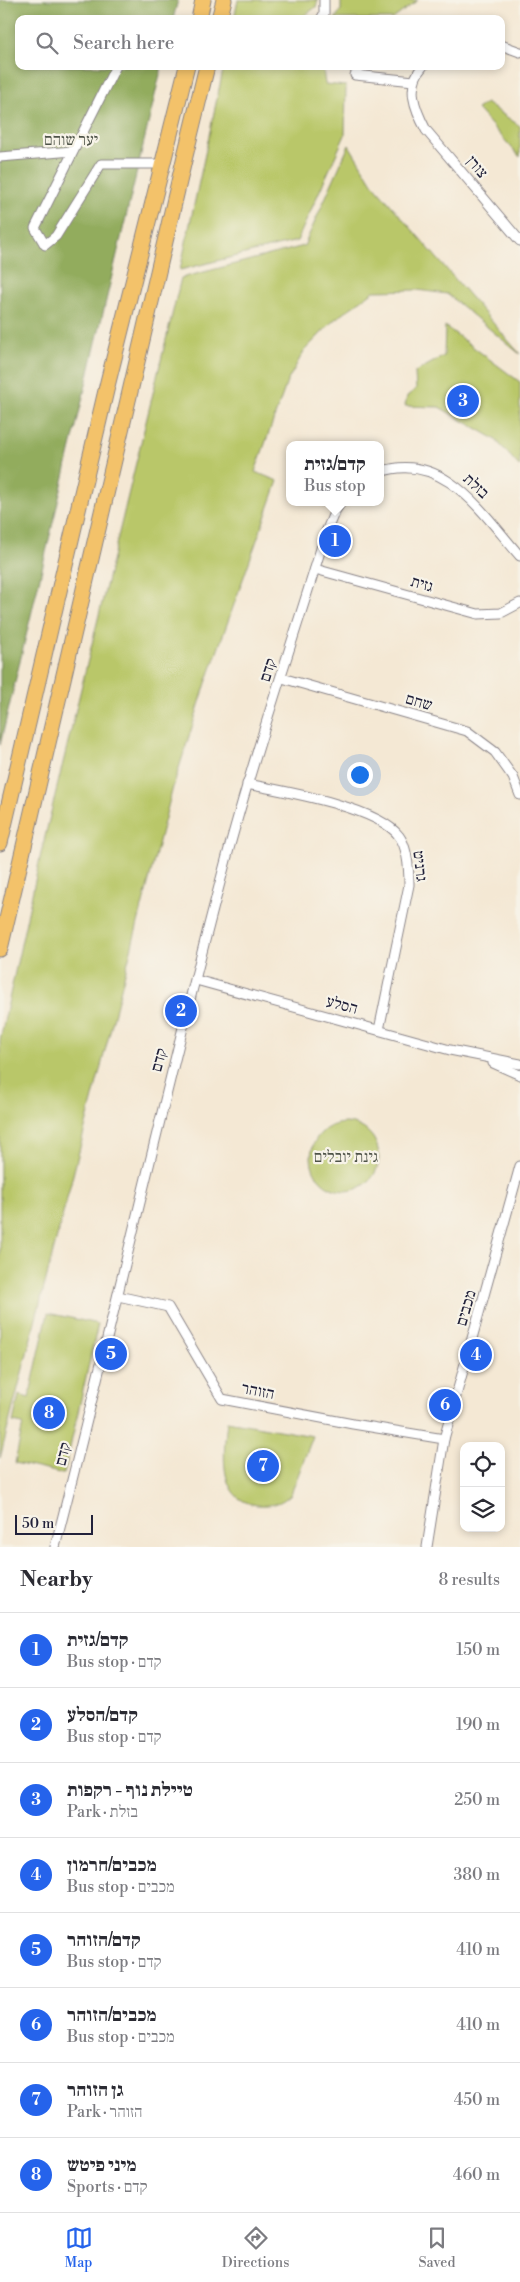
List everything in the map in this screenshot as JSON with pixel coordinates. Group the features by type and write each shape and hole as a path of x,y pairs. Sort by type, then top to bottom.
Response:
{"main road":[{"path":"200,15 203,0"},
{"path":"220,15 224,0"},
{"path":"0,843 108,382 186,70"},
{"path":"0,949 184,156 207,70"}],"street":[{"path":"323,15 324,0"},
{"path":"505,46 520,52"},
{"path":"114,70 35,228 45,245 56,236 101,164 163,164"},
{"path":"355,76 414,81 421,70"},
{"name":"צורן","path":"414,81 412,96 416,110 426,130 520,241"},
{"path":"0,158 74,151"},
{"name":"בזלת","path":"384,470 396,466 415,466 442,476 468,496 520,556"},
{"name":"קדם","path":"55,1547 118,1296 160,1116 247,784 329,526 339,506"},
{"name":"גזית","path":"315,569 478,614 501,613 520,603"},
{"name":"שחם","path":"282,678 467,731 495,752 513,777 520,794"},
{"name":"גרניט","path":"247,784 350,808 378,820 399,836 408,862 409,885 379,1030"},
{"name":"הסלע","path":"196,980 481,1057 520,1064"},
{"name":"הסלע","path":"481,1057 520,1075"},
{"name":"מכבים","path":"427,1547 444,1439 520,1166"},
{"name":"הזוהר","path":"118,1296 168,1307 222,1399 444,1439"}],"green space":[{"name":"יער שוהם","path":"0,0 178,0 174,15 15,15 15,70 161,70 0,745"},
{"path":"238,0 318,0 316,7 305,15 235,15"},
{"path":"341,0 418,0 398,15 338,15 341,10"},
{"path":"223,70 323,70 325,84 346,86 345,135 297,241 180,270"},
{"path":"486,103 520,126 520,157 477,109"},
{"path":"349,145 372,183 520,354 447,294 417,290 374,291 334,320 304,351 287,382 255,472 278,481 206,683 173,787 0,1458 0,1040 42,849 181,278 304,246"},
{"path":"445,326 520,382 520,467 495,439 439,407 405,406 407,396 416,389 415,372 444,356"},
{"name":"גינת יובלים","path":"338,1123 352,1123 364,1128 374,1138 379,1150 379,1164 374,1176 364,1186 352,1191 338,1191 326,1186 316,1176 311,1164 311,1150 316,1138 326,1128"},
{"path":"48,1313 98,1324 64,1474 15,1463 23,1424 13,1422 19,1395 29,1398"},
{"path":"227,1421 313,1436 291,1494 276,1504 257,1505 244,1501 235,1494 225,1472 224,1459"}],"place":[{"name":"טיילת נוף - רקפות","path":"463,401"},
{"name":"קדם/גזית","path":"335,541"},
{"name":"קדם/הסלע","path":"181,1011"},
{"name":"קדם/הזוהר","path":"111,1354"},
{"name":"מכבים/חרמון","path":"476,1355"},
{"name":"מכבים/הזוהר","path":"445,1405"},
{"name":"מיני פיטש","path":"49,1413"},
{"name":"גן הזוהר","path":"263,1466"}]}
